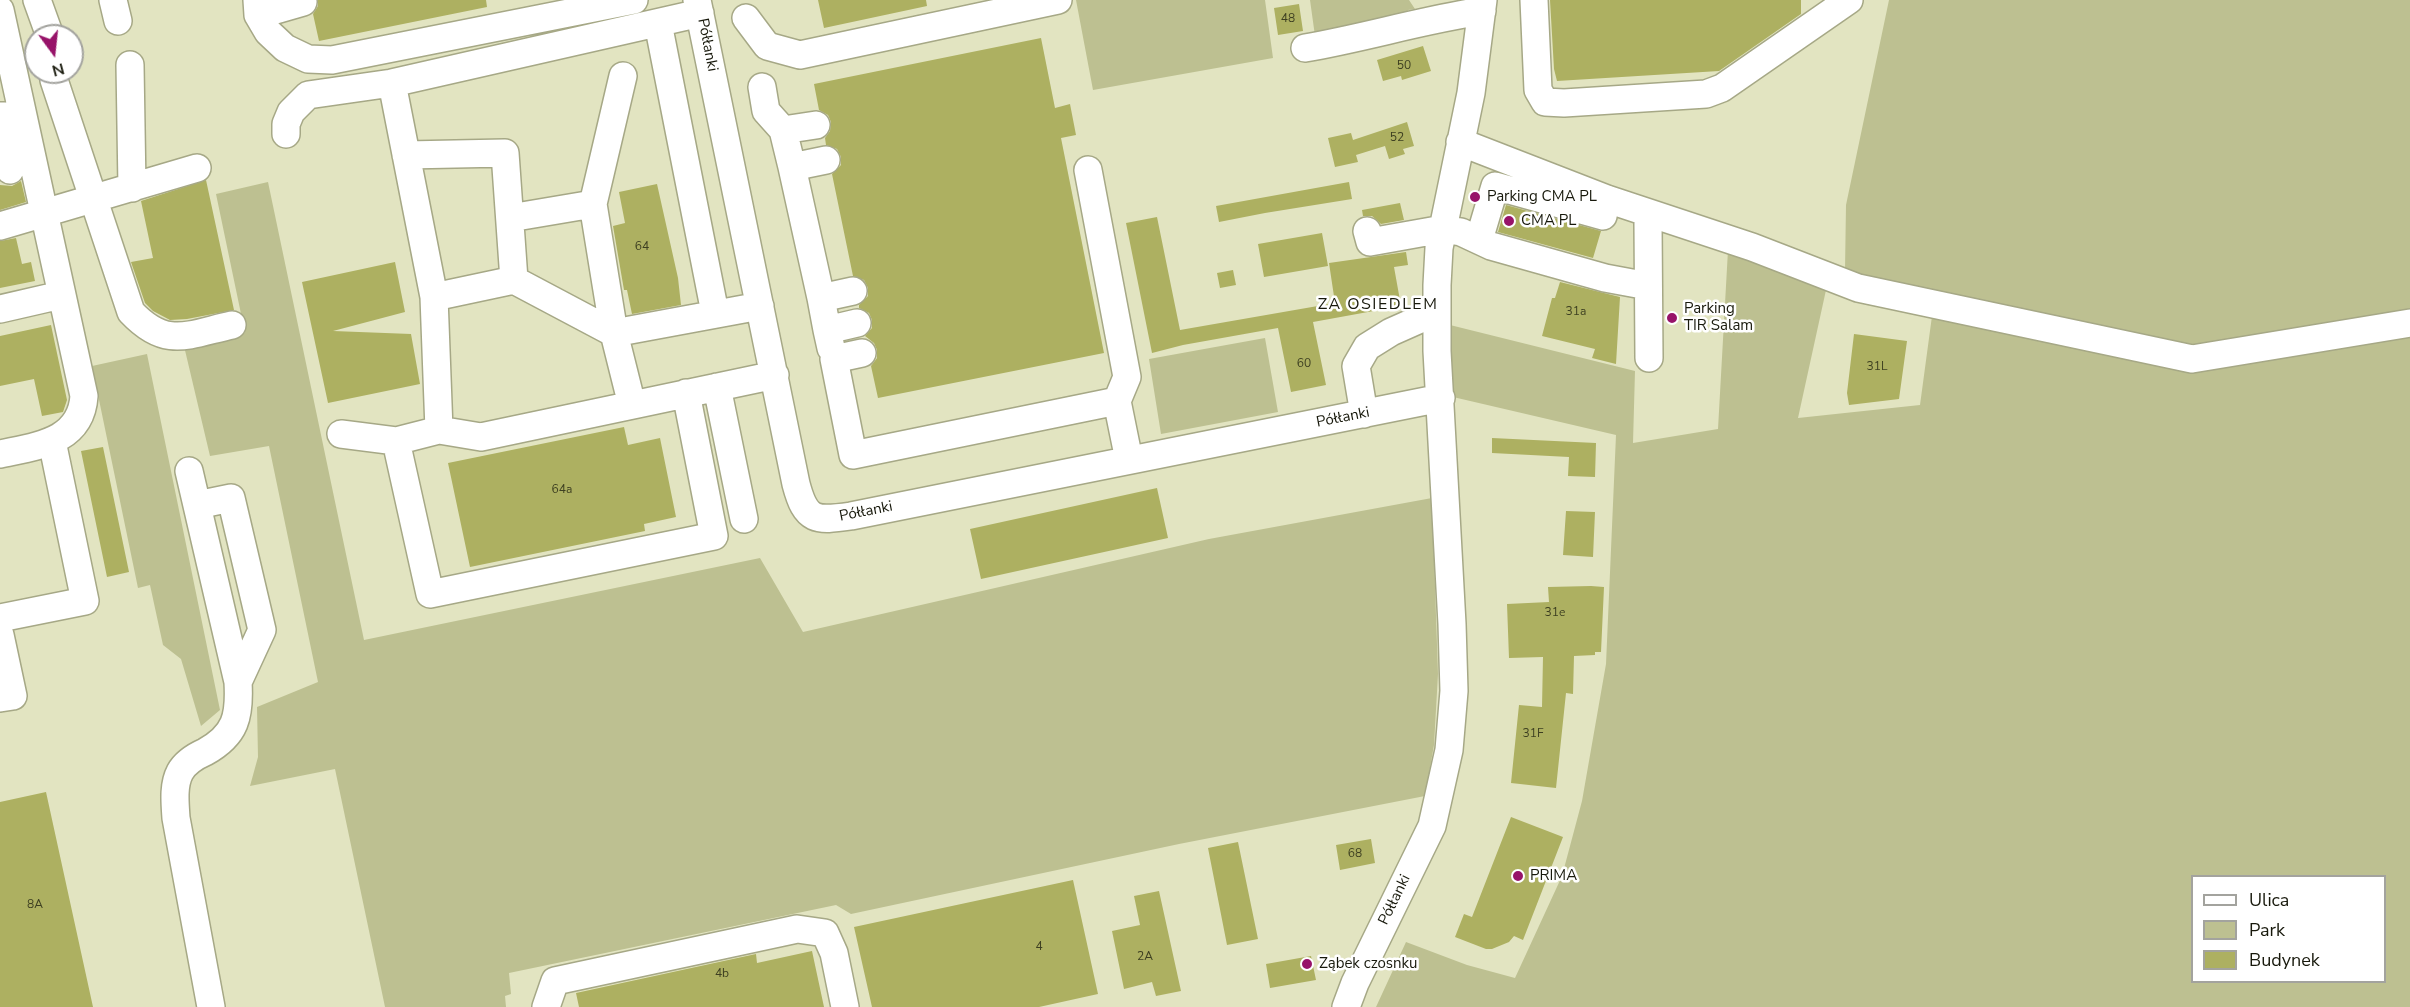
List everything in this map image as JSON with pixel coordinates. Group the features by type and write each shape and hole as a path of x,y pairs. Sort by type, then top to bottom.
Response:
{"street":[{"path":"37,0 46,24"},
{"path":"303,2 257,7 268,32 285,48 308,59 332,60 634,0"},
{"path":"286,134 286,124 291,112 308,95 392,83 700,14 745,9 767,46 800,55 1058,0"},
{"path":"1534,0 1538,90 1545,102 1564,103 1706,94 1722,88 1849,0"},
{"path":"1305,48 1388,31 1425,10 1483,5"},
{"name":"Półłanki","path":"1346,1007 1354,983 1432,826 1449,750 1454,691 1437,351 1438,264 1471,93 1483,5"},
{"path":"0,10 84,396 83,411 73,426 52,441 45,445 0,454"},
{"name":"Półłanki","path":"700,14 799,496 805,510 815,518 851,516 1441,398"},
{"path":"658,23 715,313"},
{"path":"130,64 132,188"},
{"path":"623,76 593,204 614,333 632,405"},
{"path":"392,83 434,297 439,430"},
{"path":"55,84 131,312 153,331 178,338 232,325"},
{"path":"762,87 766,111 783,130 853,455 1117,401"},
{"path":"0,116 5,116 10,170"},
{"path":"783,130 816,125"},
{"path":"1460,142 1606,199 1752,247 1858,288 2192,359 2410,323"},
{"path":"406,155 505,153 514,280"},
{"path":"792,167 826,160"},
{"path":"0,226 197,168"},
{"path":"1088,170 1127,377 1117,401 1130,460"},
{"path":"1479,240 1495,186 1603,216 1606,199"},
{"path":"510,218 593,204"},
{"path":"1649,358 1650,214"},
{"path":"1367,231 1370,242 1443,229 1461,232 1479,240 1605,278 1648,286"},
{"path":"434,297 514,280 614,333 760,306"},
{"path":"821,298 852,291"},
{"path":"0,309 61,295"},
{"path":"1364,414 1356,366 1367,347 1397,329 1436,312"},
{"path":"827,330 857,323"},
{"path":"1397,329 1437,351"},
{"path":"834,359 862,354"},
{"path":"340,434 396,441 439,430 481,437 775,375"},
{"path":"717,387 744,519"},
{"path":"396,441 430,594 714,537 686,393"},
{"path":"0,618 85,601 52,441"},
{"path":"189,471 238,682 239,705 233,729 214,747 193,758 180,772 174,795 176,818 211,1007"},
{"path":"0,635 14,696 0,698"},
{"path":"546,1007 555,981 797,930 825,933 834,953 845,1007"}],"green space":[{"path":"1076,0 1265,0 1273,58 1093,90"},
{"path":"1310,0 1409,0 1415,9 1408,10 1406,16 1315,36"},
{"path":"1889,0 2410,0 2410,1007 1376,1007 1406,942 1467,965 1515,978 1562,876 1582,801 1606,664 1616,435 1453,397 1450,325 1635,371 1633,443 1718,429 1728,250 1826,290 1798,418 1920,405 1932,316 1845,270 1846,205"},
{"path":"268,182 364,640 760,558 803,632 1209,539 1432,498 1438,674 1434,745 1425,796 1179,844 851,914 836,905 509,973 511,994 505,996 506,1007 385,1007 335,769 250,786 258,757 257,707 318,682 269,446 210,456 184,346 245,333 216,194"},
{"path":"1265,338 1278,412 1161,434 1149,359"},
{"path":"147,354 220,710 201,726 181,659 163,645 150,585 138,588 92,366"}],"building":[{"path":"318,0 486,0 487,7 319,41 313,14 318,6"},
{"path":"818,0 926,0 927,6 824,28"},
{"path":"1550,0 1801,0 1801,14 1719,71 1557,81 1554,69"},
{"path":"1299,4 1303,31 1278,35 1274,8"},
{"path":"1041,38 1055,108 1070,104 1076,135 1061,138 1104,353 878,398 871,366 877,358 877,350 874,343 865,336 872,328 872,320 869,313 859,308 868,296 868,288 864,280 853,276 832,174 841,165 841,157 837,149 826,145 825,138 830,131 831,122 828,115 819,110 814,84"},
{"path":"1423,46 1431,71 1402,80 1401,76 1383,81 1377,60"},
{"path":"1407,122 1414,146 1403,149 1405,154 1389,159 1385,146 1356,155 1358,162 1335,167 1328,138 1351,133 1353,140"},
{"path":"206,180 234,310 170,320 153,311 145,303 131,262 153,258 141,201"},
{"path":"21,181 26,202 0,210 0,185 12,186"},
{"path":"1349,182 1352,199 1219,222 1216,206"},
{"path":"657,184 678,278 681,305 632,314 627,290 624,290 613,226 625,223 619,192"},
{"path":"1400,203 1404,220 1381,224 1372,216 1363,216 1362,210"},
{"path":"1506,205 1601,231 1593,258 1498,232"},
{"path":"1157,217 1180,330 1335,303 1329,263 1406,252 1408,265 1394,267 1401,306 1313,322 1326,385 1291,392 1278,328 1183,345 1152,353 1126,223"},
{"path":"1322,233 1328,266 1264,277 1258,244"},
{"path":"16,238 22,264 31,262 35,281 0,288 0,241"},
{"path":"395,262 405,312 333,331 411,334 420,384 328,403 302,282"},
{"path":"1233,270 1236,285 1220,288 1217,273"},
{"path":"1560,282 1620,297 1616,364 1592,358 1595,349 1542,336 1552,298 1555,298"},
{"path":"51,325 67,400 63,412 42,416 34,379 0,386 0,336"},
{"path":"1854,334 1907,341 1899,399 1849,405 1847,393"},
{"path":"624,427 628,445 660,438 676,517 644,524 645,531 470,567 448,463"},
{"path":"1492,438 1596,443 1595,477 1568,476 1569,457 1492,453"},
{"path":"103,447 129,572 107,577 81,451"},
{"path":"1157,488 1168,538 981,579 970,529"},
{"path":"1566,511 1595,512 1593,557 1563,555"},
{"path":"1548,587 1604,587 1601,652 1595,652 1595,655 1574,656 1573,694 1566,693 1556,788 1511,783 1519,705 1542,707 1543,657 1509,658 1507,604 1549,602"},
{"path":"46,792 93,1007 0,1007 0,802"},
{"name":"PRIMA","path":"1511,817 1563,837 1523,940 1514,936 1509,942 1486,949 1455,937 1464,914 1472,917"},
{"path":"1371,839 1375,863 1340,870 1336,845"},
{"path":"1238,842 1258,939 1227,945 1208,848"},
{"path":"1073,880 1098,994 1039,1007 872,1007 854,927"},
{"path":"1159,891 1181,991 1156,996 1152,982 1124,989 1112,931 1140,925 1134,896"},
{"path":"812,951 824,1007 579,1007 576,993 756,954 757,963"},
{"path":"1311,956 1316,980 1270,988 1266,964"}],"place":[{"name":"Parking CMA PL","path":"1475,197"},
{"name":"CMA PL","path":"1509,221"},
{"name":"Parking TIR Salam","path":"1672,318"},
{"name":"PRIMA","path":"1518,876"},
{"name":"Ząbek czosnku","path":"1307,964"}],"district":[{"name":"ZA OSIEDLEM","path":"1378,305"}]}
